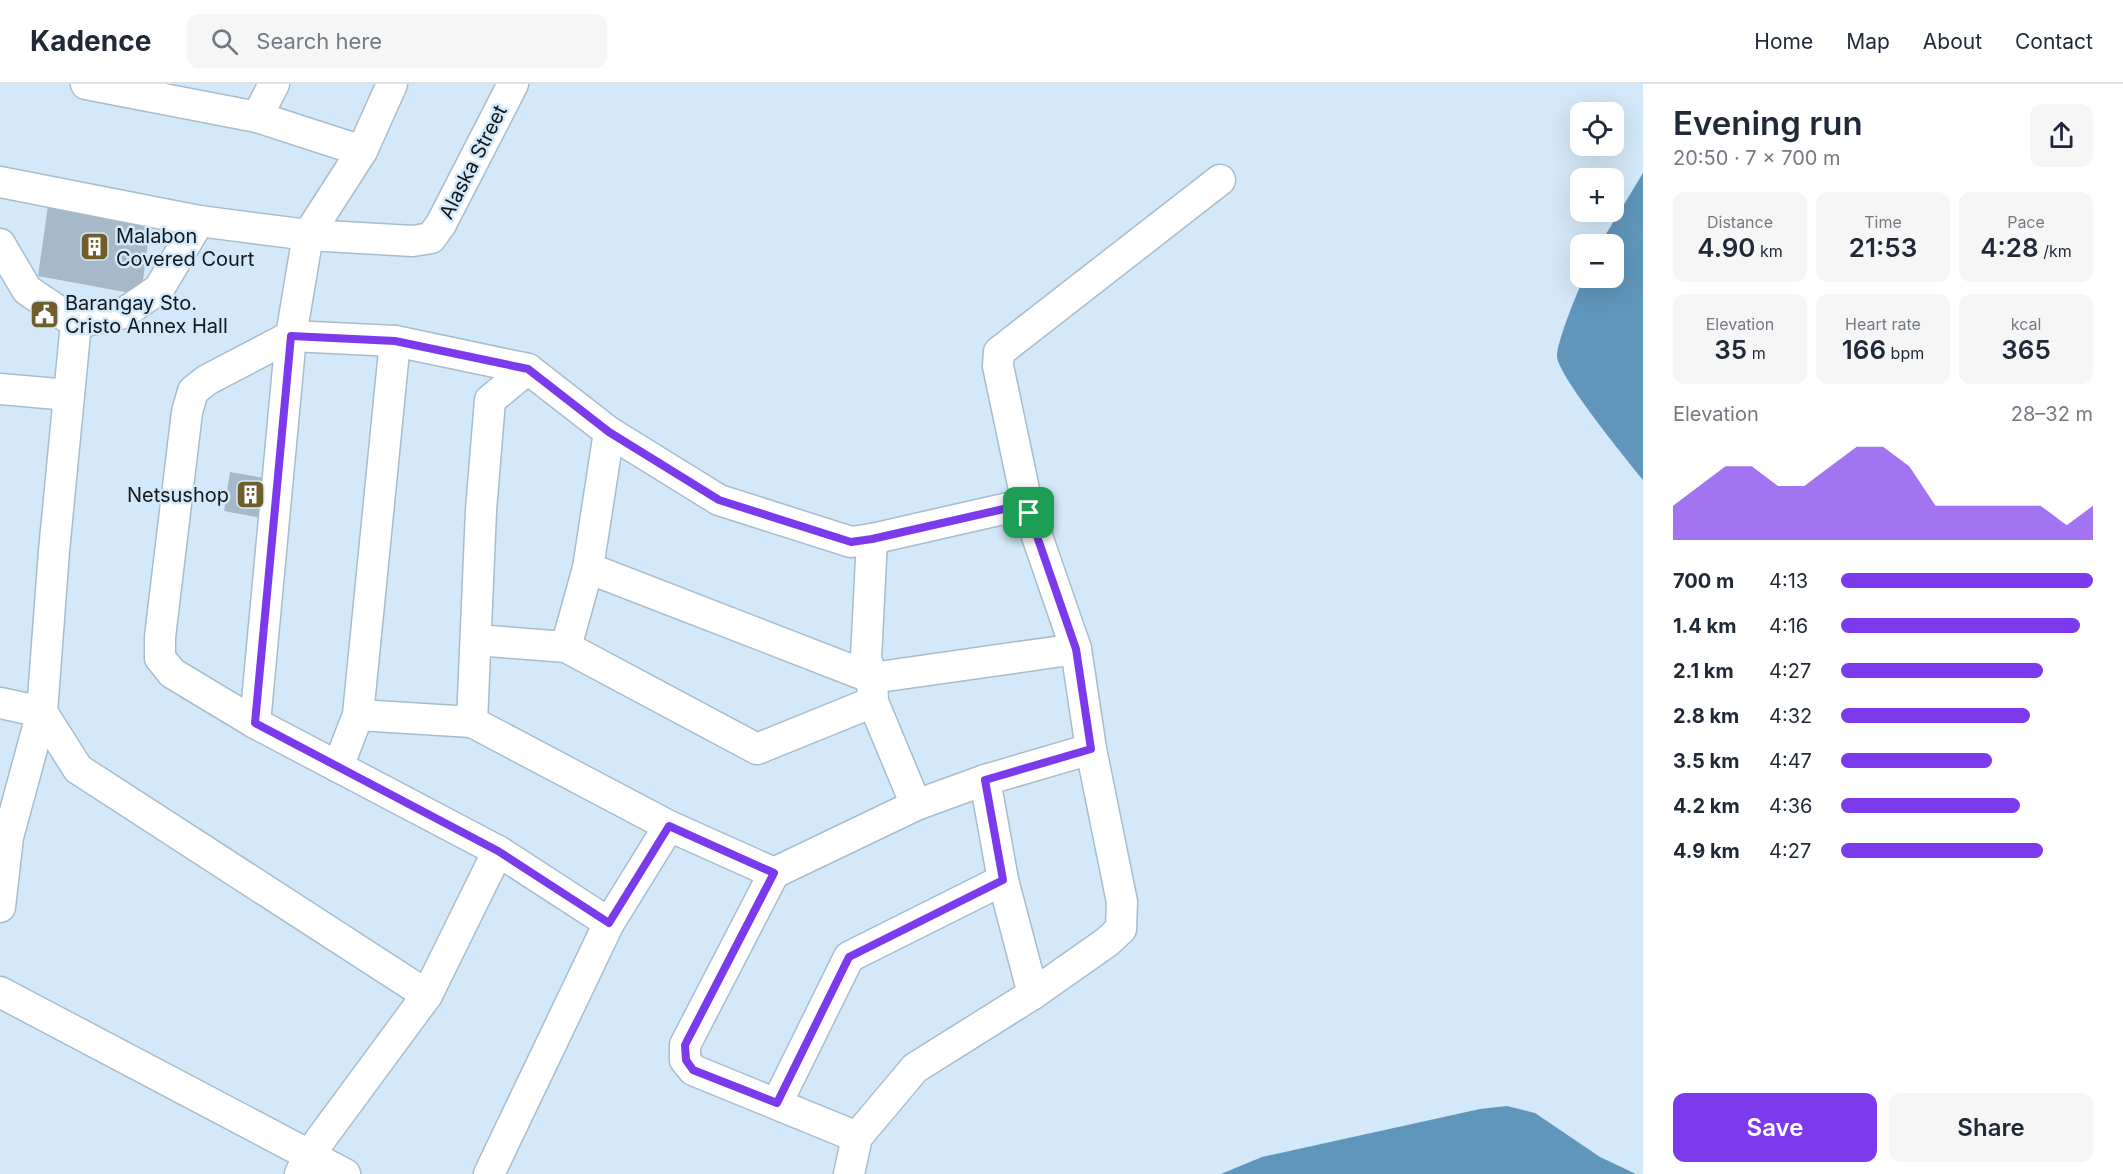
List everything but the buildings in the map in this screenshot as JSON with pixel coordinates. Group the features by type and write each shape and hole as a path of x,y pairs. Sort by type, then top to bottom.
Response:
{"street":[{"path":"86,84 257,117 362,151"},
{"path":"257,117 274,84"},
{"path":"255,723 291,336 308,235 362,151 392,84"},
{"name":"Alaska Street","path":"308,235 413,241 430,238 441,224 513,84"},
{"path":"849,1174 857,1137 915,1068 1033,994 1122,929 1122,903 1091,749 1076,649 1029,513 998,366 999,352 1220,180"},
{"path":"0,182 199,221 308,235"},
{"path":"0,244 27,290 76,323 124,313 159,290 199,221"},
{"path":"0,907 8,837 42,712 48,620 76,323"},
{"path":"609,923 498,851 255,723 172,673 160,658 160,637 187,412 193,391 207,380 291,336 395,341 528,369 609,432 719,500 851,542 1008,508 1029,513"},
{"path":"338,767 358,715 395,341"},
{"path":"472,722 481,510 490,400 528,369"},
{"path":"0,389 69,395"},
{"path":"566,647 588,568 609,432"},
{"path":"872,539 866,658 872,690 916,805"},
{"path":"588,568 872,690"},
{"path":"476,640 566,647 757,749 872,690 1076,649"},
{"path":"0,703 42,712 78,769 427,995"},
{"path":"358,715 472,722 669,826 774,873"},
{"path":"857,1137 693,1070 686,1060 685,1045 774,873 916,805 985,780 1091,749"},
{"path":"985,780 1003,880 1033,994"},
{"path":"489,1174 609,923 669,826"},
{"path":"304,1164 427,995 498,851"},
{"path":"777,1103 849,957 1003,880"},
{"path":"0,992 304,1164 345,1174"}],"water":[{"path":"1643,173 1643,480 1580,399 1568,381 1557,356 1564,329 1580,288 1624,288 1624,234 1606,234 1613,222 1624,222 1624,204"},
{"path":"1507,1106 1535,1113 1600,1157 1636,1174 1221,1174 1262,1157 1480,1109"}],"place":[{"name":"Malabon Covered Court","path":"95,247"},
{"name":"Barangay Sto. Cristo Annex Hall","path":"44,314"},
{"name":"Netsushop","path":"250,495"}],"route":[{"path":"291,336 395,341 528,369 609,432 719,500 851,542 1008,508 1029,513 1076,649 1091,749 985,780 1003,880 849,957 777,1103 693,1070 686,1060 685,1045 774,873 669,826 609,923 498,851 255,723 291,336"}]}
